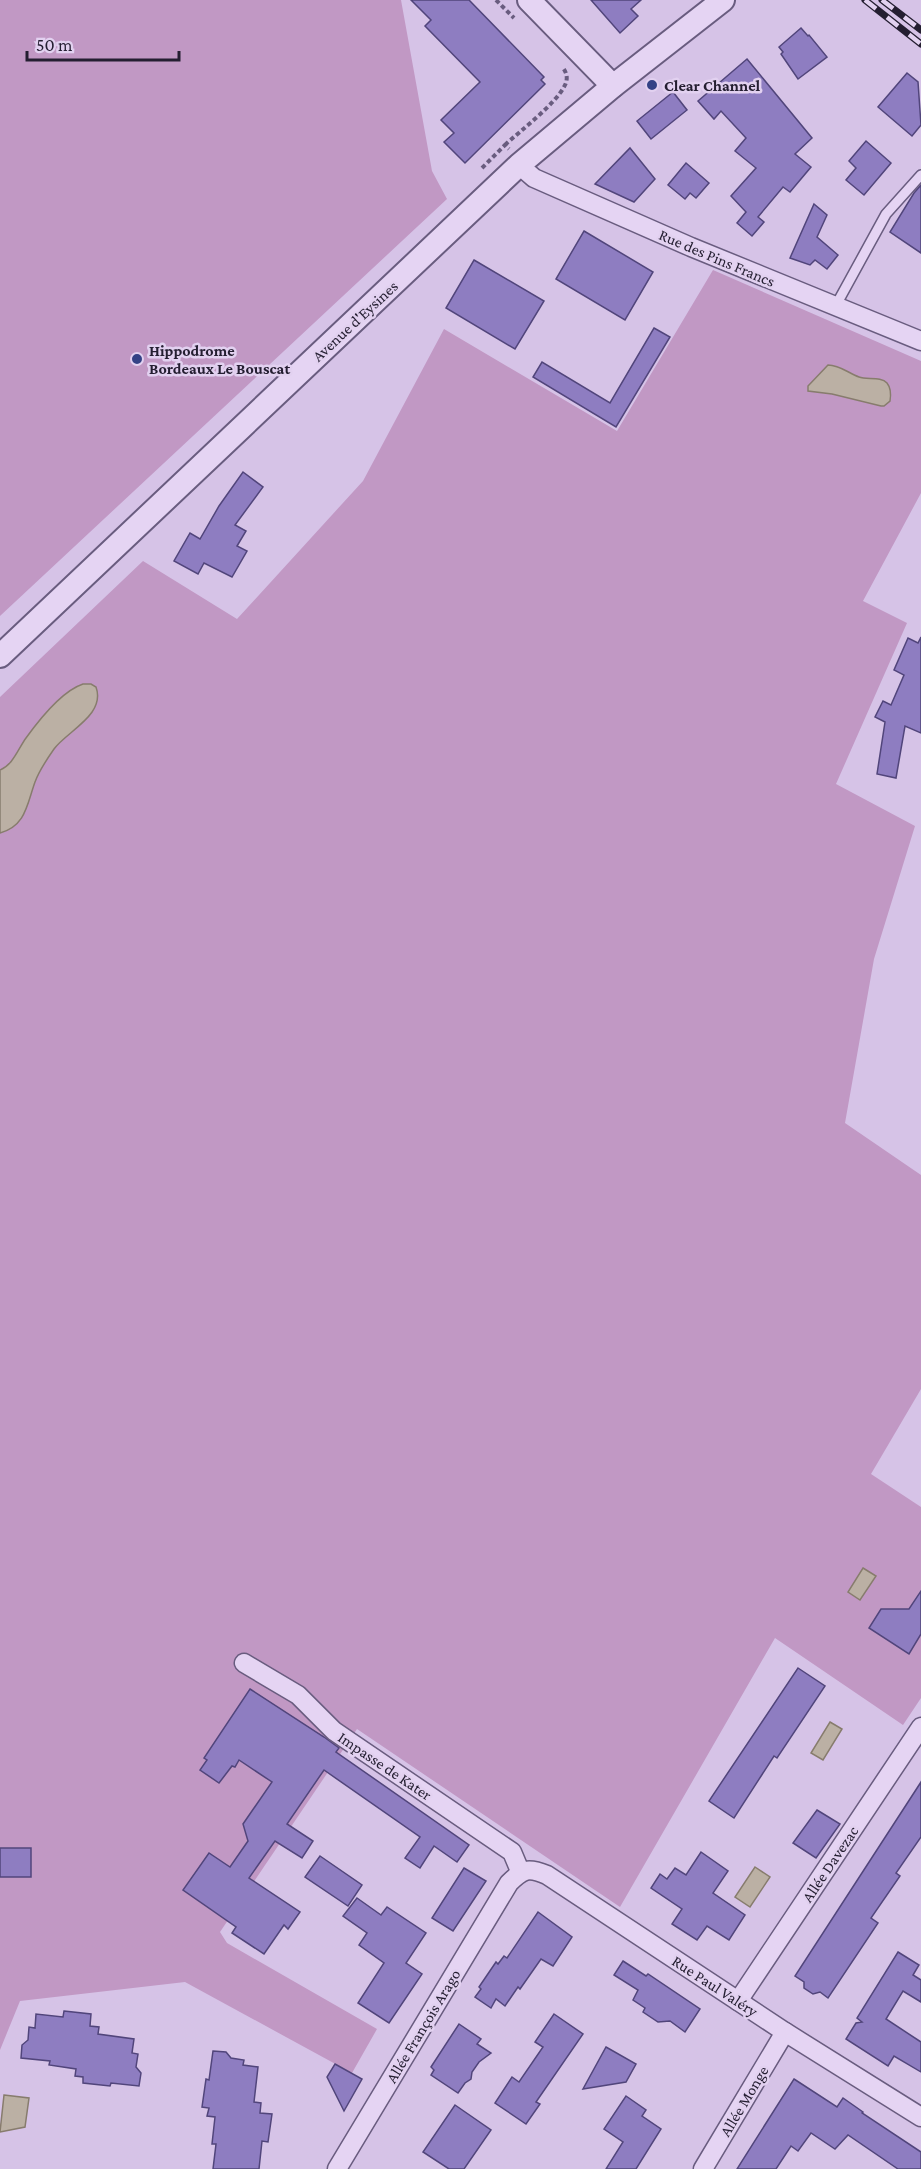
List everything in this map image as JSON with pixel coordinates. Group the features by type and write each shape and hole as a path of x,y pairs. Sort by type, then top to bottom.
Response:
{"street":[{"path":"529,0 613,86"},
{"name":"Avenue d'Eysines","path":"0,656 519,165 613,86 723,0"},
{"name":"Rue des Pins Francs","path":"519,165 534,178 691,247 921,341"},
{"name":"Impasse de Kater","path":"244,1663 298,1695 334,1731 512,1852 515,1877"},
{"name":"Allée Davezac","path":"738,2001 921,1727"},
{"name":"Rue Paul Valéry","path":"515,1877 534,1869 547,1875 785,2032 919,2112"},
{"name":"Allée François Arago","path":"337,2169 515,1877"},
{"name":"Allée Monge","path":"703,2169 785,2032"}],"lane":[{"path":"836,307 886,214 921,175"}],"path":[{"path":"496,0 520,24"},
{"path":"505,145 556,98 567,84 567,73 561,64"}],"shaded area":[{"name":"Hippodrome Bordeaux Le Bouscat","path":"0,0 401,0 432,171 447,199 0,616"},
{"path":"713,270 921,361 921,493 863,601 907,623 836,784 915,826 874,959 845,1123 921,1175 921,1389 871,1474 921,1507 921,1698 903,1725 775,1638 620,1907 357,1729 220,1932 227,1943 377,2029 352,2073 185,1982 20,2001 0,2050 0,697 143,561 237,619 363,481 444,329 617,431"},
{"path":"828,365 859,377 884,381 890,389 890,401 881,406 832,394 808,391 808,386"},
{"path":"83,684 96,687 98,697 91,714 54,749 41,769 20,820 9,830 0,833 0,770 12,761 26,738 51,707 67,693"},
{"path":"863,1568 876,1576 860,1600 848,1592"},
{"path":"830,1722 842,1729 823,1760 811,1753"},
{"path":"755,1867 770,1877 750,1907 735,1897"},
{"path":"4,2095 29,2098 25,2127 0,2132"}],"building":[{"path":"411,0 469,0 544,77 541,80 545,84 465,163 444,142 454,133 441,120 480,82 425,26 431,20"},
{"path":"591,0 641,0 631,9 638,16 620,33"},
{"path":"801,28 827,57 798,79 781,54 783,52 779,47"},
{"path":"747,59 812,138 795,154 811,167 790,192 783,187 758,217 764,222 752,236 737,223 746,212 731,196 756,168 735,151 746,138 721,111 714,119 698,101"},
{"path":"907,73 918,82 921,125 912,136 878,107"},
{"path":"673,92 687,110 651,139 637,121"},
{"path":"866,141 891,163 864,195 846,180 856,168 849,161"},
{"path":"630,148 655,179 634,202 595,184"},
{"path":"686,163 709,183 696,198 690,193 685,199 668,185"},
{"path":"921,185 921,253 890,232"},
{"path":"814,204 827,215 817,237 838,255 827,269 815,260 810,265 790,258"},
{"path":"584,231 653,272 625,320 556,279"},
{"path":"474,260 544,301 515,349 446,308"},
{"path":"654,328 670,337 616,427 533,377 542,362 610,403"},
{"path":"243,472 263,487 235,525 246,531 237,546 247,551 232,577 204,563 198,574 174,561 190,533 200,539 219,506"},
{"path":"921,637 921,733 905,726 896,778 877,774 885,722 875,717 883,701 891,705 904,675 894,670 908,638 918,643"},
{"path":"921,1591 921,1634 909,1654 869,1628 881,1609 909,1609"},
{"path":"798,1668 825,1686 777,1758 774,1756 734,1818 709,1801"},
{"path":"250,1689 324,1737 339,1748 336,1752 469,1845 457,1862 434,1846 420,1868 405,1858 420,1837 324,1770 287,1824 313,1841 302,1858 275,1841 249,1878 300,1912 288,1929 284,1925 264,1954 232,1933 236,1927 183,1890 209,1853 230,1867 248,1841 243,1824 272,1782 239,1760 219,1783 200,1770 207,1760 204,1758"},
{"path":"921,1782 921,1837 896,1873 900,1876 871,1918 878,1923 828,1998 820,1992 813,1994 804,1988 804,1982 795,1976"},
{"path":"817,1810 840,1824 816,1858 793,1843"},
{"path":"0,1848 31,1848 31,1877 0,1877"},
{"path":"701,1852 728,1871 713,1893 745,1915 729,1940 707,1926 697,1940 672,1924 682,1909 651,1888 660,1874 667,1879 675,1868 686,1875"},
{"path":"320,1856 362,1885 348,1906 305,1877"},
{"path":"464,1868 486,1881 453,1931 432,1918"},
{"path":"357,1898 381,1915 387,1907 426,1933 406,1963 422,1974 389,2023 358,2003 384,1963 359,1945 367,1933 343,1916"},
{"path":"538,1912 572,1937 553,1966 541,1959 505,2006 496,1999 491,2008 475,1997 481,1989 479,1987 496,1962 498,1964 504,1956 507,1958"},
{"path":"898,1952 919,1965 913,1975 921,1980 921,2002 903,1991 886,2019 921,2042 921,2072 894,2056 888,2066 846,2039 856,2023 862,2022 857,2018"},
{"path":"623,1961 646,1976 648,1974 700,2009 685,2032 670,2021 658,2022 643,2012 645,2008 633,2000 638,1990 614,1975"},
{"path":"64,2011 91,2014 90,2026 99,2027 98,2034 134,2039 132,2053 138,2054 136,2067 141,2073 139,2086 83,2083 83,2077 75,2076 76,2069 49,2065 50,2061 21,2058 22,2045 28,2040 29,2027 35,2028 36,2014 63,2017"},
{"path":"554,2014 583,2034 536,2102 540,2104 526,2124 495,2103 512,2077 519,2082 543,2047 535,2042"},
{"path":"459,2024 481,2039 477,2044 491,2053 479,2062 472,2072 471,2079 458,2093 431,2075 434,2070 431,2067"},
{"path":"606,2047 636,2064 626,2082 583,2089"},
{"path":"213,2051 226,2052 231,2058 244,2060 243,2065 258,2067 254,2102 261,2103 260,2113 272,2114 268,2142 262,2141 259,2169 213,2169 216,2144 212,2144 215,2117 207,2116 209,2108 202,2107"},
{"path":"335,2064 362,2079 344,2111 327,2077"},
{"path":"794,2079 837,2107 843,2098 921,2152 921,2169 898,2169 848,2135 835,2149 811,2133 798,2151 791,2146 776,2169 737,2169"},
{"path":"626,2096 646,2110 642,2116 661,2129 636,2169 606,2169 623,2142 604,2129"},
{"path":"455,2105 491,2130 464,2169 449,2169 423,2152"}],"railway":[{"path":"865,0 921,44"},
{"path":"882,0 921,30"}],"place":[{"name":"Clear Channel","path":"652,85"},
{"name":"Hippodrome Bordeaux Le Bouscat","path":"137,359"}]}
